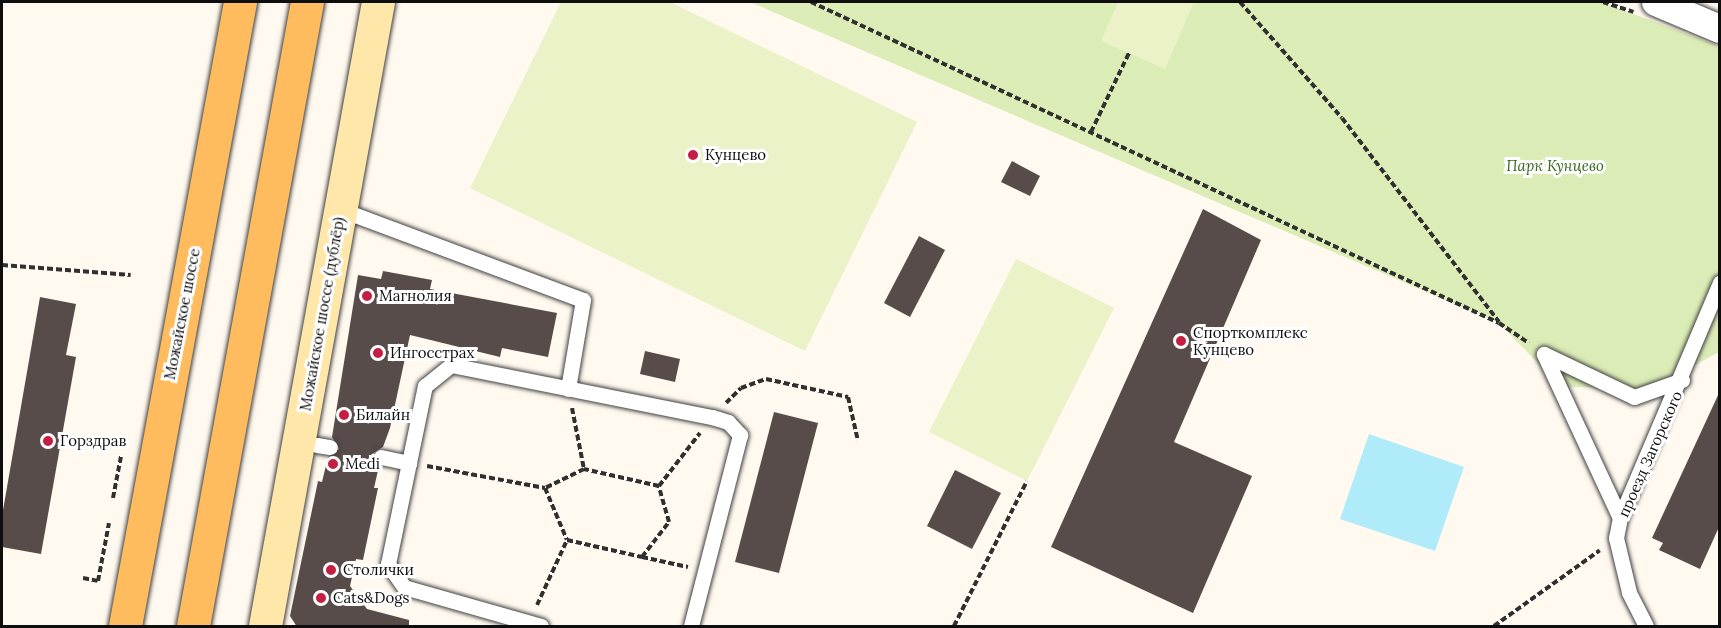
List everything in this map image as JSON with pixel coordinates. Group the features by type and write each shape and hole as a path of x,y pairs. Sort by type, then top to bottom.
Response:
{"main road":[{"name":"Можайское шоссе","path":"125,627 240,2"},
{"path":"193,627 308,2"},
{"name":"Можайское шоссе (дублёр)","path":"265,627 378,2"}],"street":[{"path":"1656,2 1719,29"}],"lane":[{"path":"342,210 583,300 568,389"},
{"name":"проезд Загорского","path":"1646,627 1629,592 1616,538 1620,518 1682,380 1719,282"},
{"path":"1544,354 1634,397 1682,380"},
{"path":"1544,354 1620,518"},
{"path":"532,625 404,587 388,564 425,386 451,365 712,417 728,422 740,435 691,627"},
{"path":"381,457 409,463"}],"path":[{"path":"811,2 1499,323 1544,354"},
{"path":"1240,2 1342,118 1499,323"},
{"path":"1091,132 1129,53"},
{"path":"2,264 131,275"},
{"path":"659,486 712,417 741,388 766,378 848,397 858,441"},
{"path":"568,389 584,469"},
{"path":"113,498 121,456"},
{"path":"409,463 545,488 584,469 659,486"},
{"path":"954,627 1027,481"},
{"path":"642,557 669,522 659,486"},
{"path":"532,625 567,540 545,488"},
{"path":"83,578 98,581 109,523"},
{"path":"1494,627 1616,538"},
{"path":"567,540 706,571"}],"green space":[{"name":"Кунцево","path":"561,2 670,2 917,122 805,351 470,188"},
{"name":"Парк Кунцево","path":"750,2 1601,2 1719,46 1719,352 1652,388 1561,387 1499,323"},
{"path":"1118,2 1194,2 1165,69 1101,41"},
{"path":"1016,259 1114,308 1027,481 929,432"}],"water":[{"path":"1369,434 1464,467 1435,551 1340,519"}],"building":[{"path":"1012,161 1040,176 1030,196 1001,182"},
{"name":"Спорткомплекс Кунцево","path":"1203,209 1261,240 1174,442 1252,476 1193,613 1051,547"},
{"path":"919,236 945,250 910,317 884,303"},
{"path":"383,271 432,280 430,289 557,313 548,357 502,348 500,357 410,335 390,428 383,447 372,454 379,466 374,488 378,488 363,560 356,559 350,586 367,609 409,620 409,627 297,627 290,616 318,481 322,482 328,457 339,449 332,437 358,275 381,279"},
{"path":"40,297 76,304 66,355 76,357 41,554 2,547 2,516"},
{"path":"645,351 680,359 675,382 640,374"},
{"path":"1719,393 1719,527 1700,569 1659,550 1663,543 1652,538"},
{"path":"774,412 818,423 779,573 735,562"},
{"path":"955,470 1001,493 972,549 927,526"}],"place":[{"name":"Кунцево","path":"693,155"},
{"name":"Магнолия","path":"367,296"},
{"name":"Спорткомплекс Кунцево","path":"1181,341"},
{"name":"Ингосстрах","path":"378,353"},
{"name":"Билайн","path":"344,415"},
{"name":"Горздрав","path":"48,441"},
{"name":"Medi","path":"333,464"},
{"name":"Столички","path":"331,570"},
{"name":"Cats&Dogs","path":"321,598"}]}
